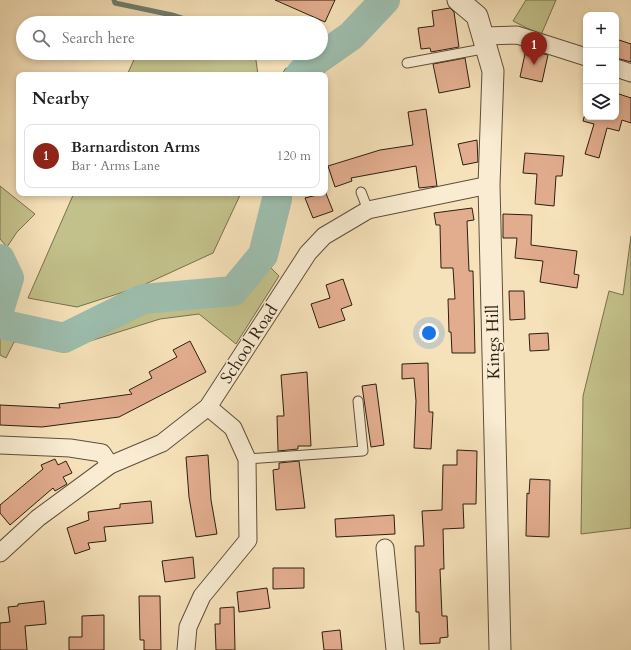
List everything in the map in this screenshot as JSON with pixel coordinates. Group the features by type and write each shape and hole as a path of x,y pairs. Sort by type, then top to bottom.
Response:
{"street":[{"name":"Kings Hill","path":"458,0 477,16 486,42 493,71 489,185 500,650"},
{"path":"486,42 517,35 583,56"},
{"path":"619,69 631,73"},
{"name":"School Road","path":"0,553 38,518 110,465 162,442 208,407 308,253 324,236 368,210 489,185"},
{"path":"186,650 188,627 202,596 248,540 248,459 233,428 208,407"},
{"path":"0,445 70,448 102,453 110,465"},
{"path":"385,548 395,650"}],"lane":[{"path":"407,63 486,42"},
{"path":"361,192 368,210"},
{"path":"248,459 363,451 358,401"}],"shaded area":[{"path":"370,0 392,0 325,72 284,72 285,69 302,60 328,60 328,44 335,39"},
{"path":"526,0 556,0 541,35 513,21"},
{"path":"134,60 256,60 258,72 128,72"},
{"path":"0,186 35,214 17,232 7,247 0,239"},
{"path":"73,196 240,196 213,253 139,287 77,307 28,298"},
{"path":"269,196 287,196 268,265 279,276 236,344 199,314 160,319 71,347 14,342 6,358 0,355 0,336 14,341 26,325 48,331 77,327 142,293 222,282 245,265 259,241"},
{"path":"631,236 631,528 581,534 583,396 609,291 623,295"}],"building":[{"path":"275,0 335,0 328,16 311,16"},
{"path":"450,8 454,12 459,47 431,52 430,48 421,49 418,28 434,26 432,11"},
{"path":"619,40 631,44 631,62 619,59"},
{"path":"526,49 548,55 542,82 520,77"},
{"path":"465,58 470,87 439,93 433,64"},
{"path":"619,94 631,98 631,123 622,120 619,131 607,128 599,158 585,154 594,124 583,121 619,120"},
{"path":"426,109 437,186 419,188 416,166 351,178 352,181 335,187 328,166 380,150 413,145 408,112"},
{"path":"477,140 478,162 463,165 458,144"},
{"path":"525,153 564,156 562,176 556,176 554,206 535,204 537,174 523,173"},
{"path":"313,196 327,196 333,211 313,218 305,198"},
{"path":"472,208 474,220 467,221 469,271 473,271 475,353 452,353 451,332 449,332 448,299 455,299 453,268 441,268 440,225 436,225 434,213"},
{"path":"503,214 532,215 531,245 577,251 574,274 579,275 577,288 540,282 543,261 515,258 517,238 503,238"},
{"path":"343,279 352,305 341,309 345,320 319,328 311,304 330,298 326,285"},
{"path":"509,291 524,291 525,319 510,320"},
{"path":"548,333 549,350 530,351 529,334"},
{"path":"190,341 206,372 119,417 42,427 0,425 0,405 60,408 59,404 132,394 129,390 152,378 149,372 177,357 173,350"},
{"path":"428,363 429,412 433,412 431,449 414,448 416,401 414,378 402,379 402,364"},
{"path":"307,372 311,446 298,446 298,449 278,451 277,416 284,416 281,375"},
{"path":"376,384 384,445 371,447 362,386"},
{"path":"457,450 477,451 476,504 463,504 464,528 443,529 444,569 440,569 442,616 447,616 448,637 440,638 440,643 420,644 419,612 416,612 415,546 424,546 422,511 442,510 443,465 457,465"},
{"path":"208,455 211,500 217,534 196,537 189,497 186,457"},
{"path":"55,459 58,465 66,461 72,473 63,477 67,484 55,491 53,488 10,525 0,513 0,505 43,469 41,465"},
{"path":"299,461 305,508 276,510 273,470 279,469 279,463"},
{"path":"530,479 550,480 549,537 526,536 527,493 529,494"},
{"path":"151,501 153,523 104,527 106,541 88,543 90,549 75,554 67,528 89,520 88,512 120,508 120,504"},
{"path":"394,515 395,534 336,537 335,519"},
{"path":"193,557 195,578 165,582 162,561"},
{"path":"273,568 304,568 304,588 273,589"},
{"path":"267,588 270,608 239,612 237,592"},
{"path":"139,596 160,596 161,650 144,650 144,640 140,640"},
{"path":"44,601 46,624 25,626 27,650 0,650 0,623 10,622 8,607 18,606 18,604"},
{"path":"234,607 235,650 216,650 215,624 220,624 220,608"},
{"path":"104,615 104,650 69,650 69,637 82,637 82,616"},
{"path":"340,630 342,650 324,650 322,632"}],"waterway":[{"path":"114,0 115,3 175,16"},
{"path":"328,52 351,36 385,0"},
{"path":"303,72 317,60"},
{"path":"0,324 64,338 143,299 233,291 263,255 277,196"},
{"path":"0,259 9,278 0,307"}],"place":[{"name":"Barnardiston Arms","path":"534,65"}]}
